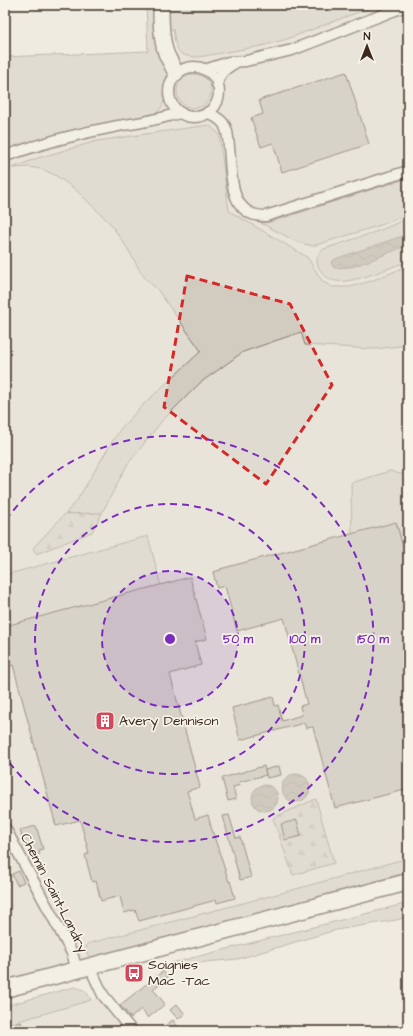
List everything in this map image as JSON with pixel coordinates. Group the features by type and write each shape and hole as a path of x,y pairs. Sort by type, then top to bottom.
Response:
{"main road":[{"path":"5,990 408,882"},
{"path":"5,1000 408,893"}],"street":[{"path":"161,5 164,45 176,73"},
{"path":"205,70 229,62 236,62 292,50 408,5"},
{"path":"217,84 219,77 224,70 236,62"},
{"path":"188,67 197,67 205,70 212,74 217,84 218,98 214,106 208,112 200,116 191,116 182,113 176,109 170,99 169,89 171,82 176,73 188,67"},
{"path":"158,119 164,112 170,99"},
{"path":"208,112 223,122 226,128 229,141 233,191 238,203 250,214 266,216 408,170"},
{"path":"5,156 63,138 182,113"},
{"name":"Chemin Saint-Landry","path":"5,828 72,953 77,970"},
{"path":"94,976 103,995 132,1031"}],"highlighted area":[{"path":"187,276 290,304 332,385 266,484 164,407"}],"shaded area":[{"path":"166,5 408,5 408,858 87,944 86,950 93,959 5,983 5,57 160,52 179,53 176,47 173,29"},
{"path":"101,997 128,1031 5,1031 5,1025"}],"green space":[{"path":"146,5 156,5 168,76 164,88 165,98 161,108 154,114 59,133 5,150 5,57 148,51"},
{"path":"166,5 377,5 287,39 261,46 199,57 191,57 181,53 176,47 173,29 168,30"},
{"path":"191,74 197,74 201,75 208,81 211,91 210,98 204,105 197,108 191,108 187,107 180,101 177,94 177,88 178,84 184,77"},
{"path":"209,125 219,134 229,211 307,257 322,281 332,287 350,287 371,281 408,266 408,345 375,349 305,345 301,332 243,352 200,383 161,422 127,465 102,513 65,514 76,502 122,427 143,405 201,351 157,289 140,271 128,249 110,223 75,189 55,175 42,169 29,167 12,168 38,158 97,141"},
{"path":"408,178 408,213 387,223 313,246 297,242 261,223 280,219"},
{"path":"408,218 408,261 362,278 343,281 336,281 328,278 319,268 317,257 324,249 381,230"},
{"path":"390,471 404,475 408,489 408,566 397,524 352,535 351,483"},
{"path":"102,513 92,532 36,554 33,548 65,514"},
{"path":"148,536 161,586 5,627 5,575"},
{"path":"316,799 334,863 293,875 273,818"},
{"path":"408,858 408,872 93,959 88,955 86,950 87,944"},
{"path":"408,903 408,917 336,930 238,959 205,962 187,966 172,963"},
{"path":"74,987 85,991 91,1000 5,1025 5,1006"}],"water":[{"path":"408,234 408,245 374,259 351,267 334,268 331,263 335,259"},
{"path":"296,774 306,778 310,788 306,798 296,802 286,798 282,788 286,778"},
{"path":"265,785 274,789 278,798 274,807 265,811 256,807 252,798 256,789"}],"building":[{"path":"346,72 369,144 282,172 273,143 261,147 251,118 263,114 259,100"},
{"path":"396,522 408,565 408,749 404,750 408,763 408,789 335,808 313,727 306,728 304,723 240,740 232,708 273,697 275,706 278,705 282,721 302,715 300,706 307,704 284,618 237,631 225,586 217,588 213,572"},
{"path":"190,577 207,639 195,642 201,665 170,674 200,787 187,791 195,819 208,815 235,898 217,903 216,900 139,921 135,910 124,913 120,896 101,901 96,881 92,882 85,855 89,853 80,820 56,826 13,665 5,667 5,626"},
{"path":"264,766 266,775 239,782 240,785 233,787 236,799 228,801 222,778"},
{"path":"279,766 281,775 267,778 265,770"},
{"path":"229,815 236,838 240,837 251,877 240,880 223,816"},
{"path":"297,820 301,836 285,840 281,824"},
{"path":"36,826 43,849 39,850 40,854 31,856 28,846 25,847 20,830"},
{"path":"19,871 24,882 17,885 12,874"},
{"path":"163,971 168,977 153,989 165,1004 148,1018 141,1009 131,1018 120,1005"},
{"path":"177,1004 185,1014 178,1019 170,1010"},
{"path":"173,1020 181,1031 171,1031 166,1025"},
{"path":"21,1022 24,1031 5,1031 5,1027"}],"place":[{"name":"Avery Dennison","path":"105,721"},
{"name":"Soignies Mac -Tac","path":"134,973"}]}
